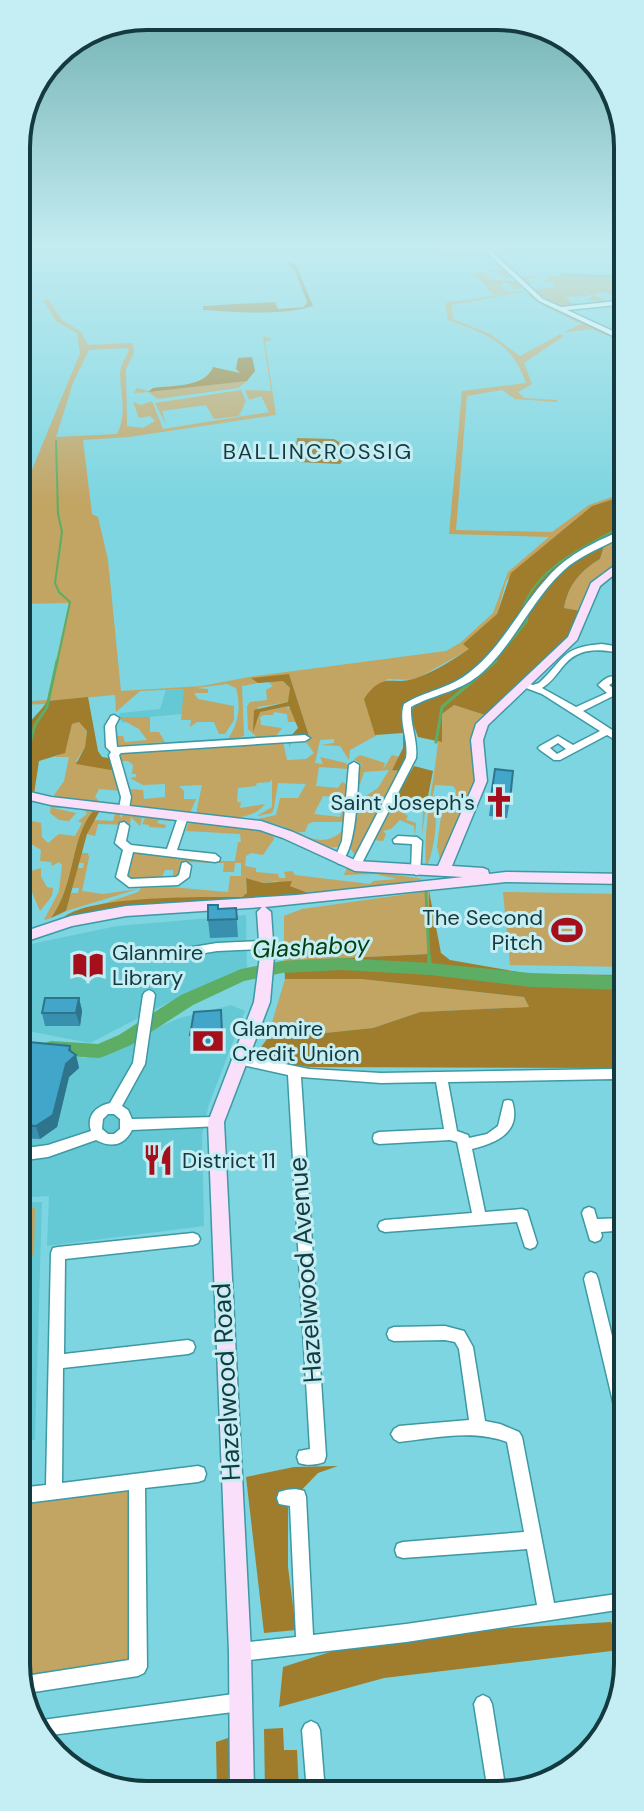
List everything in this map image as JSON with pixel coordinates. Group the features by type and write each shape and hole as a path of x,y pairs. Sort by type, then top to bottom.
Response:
{"street":[{"path":"355,866 411,758 413,737 405,718 407,706 449,690 474,674 491,659 528,606 561,567 614,538"},
{"path":"443,871 481,781 479,728 528,686 573,638 595,585 614,571"},
{"path":"528,686 547,683 561,659 578,649 614,649"},
{"path":"613,693 604,687 606,680 614,679"},
{"path":"528,686 576,711 614,736"},
{"path":"576,711 613,693"},
{"path":"114,718 111,747 116,751 126,797 124,809"},
{"path":"573,749 606,732"},
{"path":"116,751 124,748 305,738"},
{"path":"339,860 347,841 354,765"},
{"path":"30,796 273,830 355,866 487,873 493,878"},
{"path":"171,852 183,817"},
{"path":"124,826 120,843 129,848 215,858"},
{"path":"398,840 417,841 416,871"},
{"path":"129,848 123,880 129,883 168,876 182,881 186,866"},
{"path":"30,935 103,914 264,907 493,878 614,879"},
{"path":"264,907 264,963"},
{"path":"264,907 267,920 264,963"},
{"path":"181,953 217,947 262,945"},
{"name":"Hazelwood Road","path":"242,1781 242,1702 216,1122 262,1002 264,963"},
{"path":"113,1109 139,1064 149,995"},
{"path":"238,1059 294,1071 381,1078 614,1074"},
{"name":"Hazelwood Avenue","path":"294,1071 318,1456 305,1457"},
{"path":"441,1077 451,1134"},
{"path":"465,1144 484,1141 502,1132 510,1121 508,1105"},
{"path":"98,1134 94,1126 102,1112 113,1109 123,1112 128,1125"},
{"path":"128,1125 216,1122"},
{"path":"30,1153 48,1151 98,1134 114,1138 123,1133 128,1125"},
{"path":"379,1138 451,1134 463,1139 480,1219"},
{"path":"385,1226 522,1215 530,1243"},
{"path":"592,1225 614,1224"},
{"path":"54,1490 58,1253 193,1239"},
{"path":"591,1279 614,1374"},
{"path":"394,1334 445,1333 459,1336 466,1347 478,1427"},
{"path":"56,1362 188,1347"},
{"path":"399,1434 478,1427 498,1430 514,1437 547,1612"},
{"path":"30,1494 198,1474"},
{"path":"32,1684 138,1667 137,1482"},
{"path":"285,1498 298,1497 305,1645"},
{"path":"403,1550 532,1540"},
{"path":"240,1652 614,1602"},
{"path":"49,1727 242,1702"},
{"path":"483,1704 495,1781"},
{"path":"311,1730 315,1781"}],"shaded area":[{"path":"76,333 81,333 88,345 133,343 134,353 126,369 127,426 143,428 155,421 150,416 139,418 133,402 141,405 152,401 163,429 269,412 261,396 249,400 245,390 271,391 263,336 272,339 265,342 276,415 129,437 83,440 92,514 98,517 108,560 121,691 202,686 446,651 460,643 493,613 508,572 549,537 449,534 462,391 526,383 513,357 479,333 490,334 520,356 560,334 564,336 524,363 532,384 518,392 524,398 557,402 515,399 502,390 467,396 456,530 552,532 589,505 614,496 614,499 592,506 506,581 497,614 464,644 470,649 414,680 387,679 377,735 350,750 349,760 340,746 321,745 334,743 334,739 320,740 315,763 323,764 320,757 346,763 349,769 319,767 316,786 338,788 342,782 348,785 347,798 323,796 314,814 340,817 347,802 345,822 313,822 308,824 305,832 298,832 322,840 344,829 341,846 320,845 285,830 285,827 258,819 276,815 280,798 298,798 306,784 278,783 272,813 257,816 272,807 272,779 256,786 238,788 240,808 265,804 242,817 196,814 202,785 179,786 184,791 184,799 196,799 190,813 132,806 132,795 125,781 130,789 143,790 144,799 165,797 165,784 143,785 130,778 136,777 132,774 133,765 120,761 121,751 283,742 287,760 306,759 314,753 306,742 291,743 289,748 289,740 310,739 289,674 242,686 244,736 230,740 237,720 238,701 236,688 227,684 196,688 208,689 208,693 194,693 198,699 234,706 234,720 225,734 219,734 214,722 197,722 190,727 191,720 181,720 184,689 140,691 116,712 115,695 30,705 30,701 47,700 69,603 30,604 30,474 80,353","holes":["126,348 129,350 122,365 123,412 117,434 56,437 73,383 89,350"]},
{"path":"252,357 255,371 247,381 148,392 153,388 196,382 209,374 213,367 240,373 236,369 238,358"},
{"path":"247,381 238,388 158,399 148,392 134,393 137,388 149,391"},
{"path":"241,390 246,401 239,416 214,419 206,405 162,411 166,425 155,403"},
{"path":"297,438 334,439 339,442 344,459 340,464 298,462 295,454"},
{"path":"614,499 614,536 573,560 543,584 479,667 460,680 419,696 402,707 408,749 401,771 392,770 403,748 403,733 375,735 364,699 377,684 410,680 426,674 469,649 463,644 497,614 511,573 592,506"},
{"path":"614,540 614,567 598,578 581,611 564,608 568,592 576,579 600,559 604,546"},
{"path":"604,546 600,559 586,568 568,592 564,608 581,611 574,632 485,715 454,705 442,714 442,742 418,737 410,715 414,705 451,692 477,676 565,568"},
{"path":"289,674 309,736 290,737 298,728 289,706 260,712 253,732 254,710 288,702 290,688 283,681 258,683 251,678"},
{"path":"267,681 283,681 290,688 289,702 258,707 257,726 259,712 290,706 286,709 290,708 296,722 288,722 287,714 274,712 273,715 264,715 260,717 261,725 282,728 275,737 258,738 248,729 247,706 250,702 267,700 266,690 273,686"},
{"path":"185,689 182,714 137,718 123,723 119,718 120,713 160,709 166,690"},
{"path":"88,697 98,751 102,757 114,759 117,771 76,764 85,747 87,731 79,722 72,724 65,753 39,761 34,794 30,793 30,722 47,701"},
{"path":"454,705 485,715 478,775 440,860 437,846 442,809 454,809 456,790 453,786 435,785 430,809 435,810 435,830 426,867 427,820 438,742 441,742 442,714"},
{"path":"150,717 150,732 159,732 165,742 114,746 114,722 116,736 123,736 125,742 147,740 139,729 119,718"},
{"path":"79,722 87,731 85,747 76,761 117,771 122,791 99,789 95,797 101,803 120,806 52,798 64,781 69,757 55,757 65,752 72,724"},
{"path":"360,755 385,763 383,769 392,755 400,757 392,769 401,771 356,857 350,848 355,803 378,788 389,770 364,772 360,784 356,785 357,770 362,765 354,759"},
{"path":"414,766 433,771 427,801 396,797"},
{"path":"396,797 426,804 422,836 423,812 420,807 404,802 398,809 408,816 406,820 416,823 415,836 414,826 400,820 391,829 383,831 386,834 383,841 374,840"},
{"path":"51,806 87,808 93,811 80,834 59,904 51,918 44,920 59,891 62,865 59,862 52,866 51,862 40,861 41,850 30,845 30,824 32,821 41,823 42,837 48,843 59,834 75,836 82,823 78,821 87,814 84,808 53,808 76,813 69,821 59,820 50,813"},
{"path":"93,811 99,812 87,834 66,911 51,918 65,890 80,834"},
{"path":"115,813 119,813 121,818 124,814 173,821 159,820 157,823 166,825 165,828 149,827 142,824 145,818 142,818 140,826 131,817 130,825 98,824 95,836 87,834 93,820 113,821"},
{"path":"188,824 247,828 273,835 274,839 263,855 251,853 246,856 245,866 256,868 256,872 278,874 279,878 286,878 284,872 292,871 295,875 370,884 373,881 397,879 375,874 344,875 347,868 424,879 308,893 276,881 263,883 246,878 247,893 242,897 144,900 91,908 138,892 141,888 228,892 230,876 241,876 241,863 235,863 234,872 223,872 224,863 182,862 180,876 173,877 173,870 165,870 161,879 127,878 131,854 138,852 235,861 238,842 241,842 240,834 186,831"},
{"path":"81,853 88,853 89,858 82,891 103,894 138,889 66,911 71,893 78,893 79,888 72,888 77,868 83,868 84,863 79,863"},
{"path":"41,868 41,877 47,887 53,888 52,896 40,911 31,890 31,871"},
{"path":"246,878 263,883 292,881 290,886 308,893 376,887 354,891 102,911 63,918 76,910 121,901 242,897 247,893"},
{"path":"429,891 428,954 284,961 284,916 302,909"},
{"path":"429,891 441,953 450,960 530,974 614,975 614,1068 309,1067 253,1058 267,1039 373,1028 420,1012 529,1007 524,997 361,979 285,979 284,961 428,954"},
{"name":"The Second Pitch","path":"503,892 614,894 614,967 510,965"},
{"path":"246,915 247,971 179,997 90,1043 30,1031 31,944 117,926"},
{"path":"285,979 361,979 524,997 529,1007 420,1012 373,1028 267,1039"},
{"path":"231,1005 245,1011 209,1104 202,1135 204,1226 47,1246 49,1196 30,1197 30,1051 85,1058 180,1018"},
{"path":"30,1202 42,1202 35,1440 30,1441"},
{"path":"30,1208 35,1208 34,1255 30,1256"},
{"path":"338,1466 318,1473 288,1504 288,1567 296,1630 264,1633 246,1477 294,1467"},
{"path":"132,1487 131,1662 31,1676 30,1499"},
{"path":"611,1622 614,1651 384,1678 279,1707 283,1667 380,1636"},
{"path":"283,1728 284,1750 297,1750 298,1781 265,1781 264,1729"},
{"path":"231,1737 232,1781 217,1781 216,1742"}],"building":[{"path":"495,769 513,771 510,800 491,797"},
{"path":"208,905 218,905 218,909 236,908 237,919 208,920"},
{"path":"45,998 79,998 76,1013 42,1013"},
{"path":"221,1010 222,1033 190,1035 194,1012"},
{"path":"30,1042 70,1046 69,1050 76,1055 66,1064 53,1115 36,1126 30,1126"}],"waterway":[{"path":"56,441 58,514 62,532 55,583 59,592 70,602 57,663"},
{"path":"523,608 530,593 552,568 614,530"},
{"path":"493,663 527,621 527,614"},
{"path":"30,743 35,725 47,707 57,661"},
{"path":"436,742 442,707 496,661"},
{"path":"426,892 429,958"},
{"path":"429,956 430,969"},
{"name":"Glashaboy","path":"51,1048 99,1051 125,1040 187,1000 241,975 282,967 342,964 430,969 530,980 614,983"}],"place":[{"name":"Saint Joseph's","path":"499,802"},
{"name":"The Second Pitch","path":"567,930"},
{"name":"Glanmire Library","path":"88,965"},
{"name":"Glanmire Credit Union","path":"208,1041"},
{"name":"District 11","path":"158,1160"}],"district":[{"name":"BALLINCROSSIG","path":"318,451"}]}
